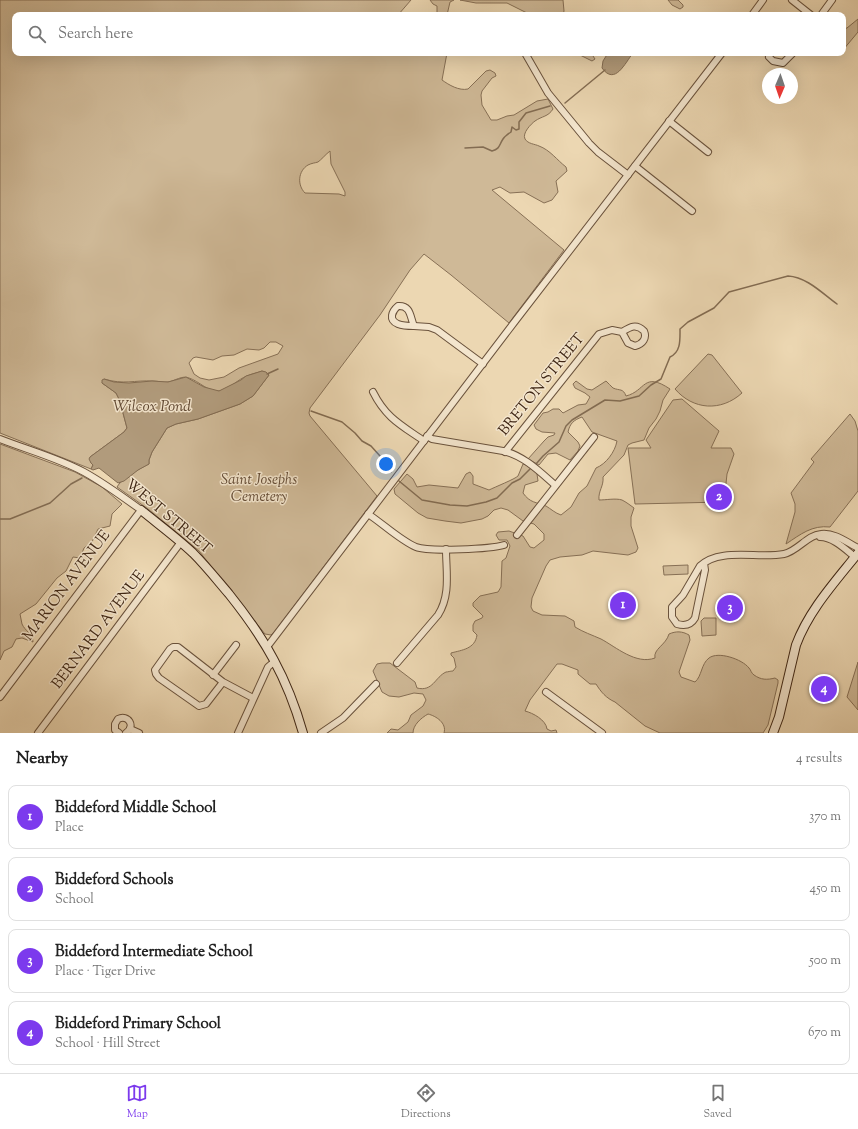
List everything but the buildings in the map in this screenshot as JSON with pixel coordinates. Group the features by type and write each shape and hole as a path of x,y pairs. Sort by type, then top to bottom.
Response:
{"street":[{"path":"754,12 763,0"},
{"path":"792,0 807,12"},
{"path":"823,12 832,0"},
{"path":"527,56 548,93 589,143 598,152 628,175"},
{"path":"267,647 482,364 720,56"},
{"path":"769,57 773,61 783,63 790,56"},
{"path":"669,122 708,152"},
{"path":"635,166 692,211"},
{"path":"414,326 437,330 482,364"},
{"name":"BRETON STREET","path":"505,452 599,334 612,330 622,332"},
{"path":"373,392 387,414 426,439 505,452 524,460 555,485"},
{"path":"517,535 594,437"},
{"name":"WEST STREET","path":"0,439 84,472 141,510 181,542 214,577 249,620 267,647 275,661 296,710 303,733"},
{"name":"MARION AVENUE","path":"0,698 141,510"},
{"path":"368,514 415,547 426,549 492,548 504,545"},
{"path":"704,563 704,570 694,618 687,624 677,624 672,617 672,607 683,595 697,570 704,563 720,556 783,554 791,551 817,534 828,534 858,548"},
{"path":"773,733 779,717 796,645 800,635 810,616 857,555 830,539 823,537 810,538"},
{"name":"BERNARD AVENUE","path":"38,733 181,542"},
{"path":"397,663 444,606 447,591 446,549"},
{"path":"213,675 236,645"},
{"path":"223,682 206,704 201,706 196,705 156,674 155,670 157,665 170,649 174,647 181,649 223,682 253,698"},
{"path":"238,733 268,667 275,661"},
{"path":"322,733 343,718 376,684"},
{"path":"546,692 602,733"},
{"path":"119,733 115,730 115,724 120,718 128,720 131,724 128,731 139,733"}],"green space":[{"name":"Saint Josephs Cemetery","path":"0,0 411,0 401,12 12,12 12,56 446,56 442,80 454,87 468,89 486,71 490,70 495,73 496,76 492,78 482,91 481,95 482,105 491,120 497,120 514,115 537,101 548,99 553,109 549,114 531,124 524,137 528,142 547,150 566,167 567,171 556,181 558,192 552,200 544,203 524,192 510,193 500,187 492,190 564,250 509,323 424,254 410,270 380,315 310,408 309,413 377,496 271,635 265,634 199,551 148,509 117,487 127,477 149,464 152,452 167,428 240,404 253,396 269,375 262,371 244,377 231,386 220,391 208,389 186,377 166,382 117,382 104,379 102,383 116,393 123,407 127,428 124,432 90,457 93,465 91,469 0,433","holes":["330,151 331,164 345,192 345,196 339,194 305,193 302,190 300,182 302,171 308,165 318,162","270,342 276,342 283,346 278,354 239,368 224,377 209,380 200,378 194,374 189,363 196,357 213,360 222,356 234,355 247,349 259,350 264,348"]},
{"path":"430,0 454,0 450,2 448,12 437,12 437,6"},
{"path":"460,0 563,0 564,11 525,12 507,3 476,3"},
{"path":"668,0 678,0 683,7 680,9 672,5"},
{"path":"858,19 858,32 846,46 846,28"},
{"path":"582,56 593,56 595,59 592,61"},
{"path":"708,354 712,355 742,393 734,399 716,406 699,405 682,396 675,389"},
{"path":"576,381 587,389 592,390 606,381 613,388 625,393 626,396 633,394 649,382 661,384 670,389 663,400 660,411 649,428 644,440 628,445 624,455 603,477 603,483 599,494 599,500 620,499 634,508 631,517 631,526 638,548 636,552 628,555 593,551 582,555 560,557 550,560 532,598 531,607 533,611 542,615 565,616 574,621 575,627 578,629 601,639 626,654 641,659 648,660 655,658 656,652 669,634 679,632 689,635 690,640 679,672 681,677 695,682 699,677 706,661 713,656 718,655 736,659 746,665 753,674 759,678 775,678 778,680 768,725 763,733 660,733 645,726 615,702 606,697 596,684 590,684 578,674 578,670 562,664 557,664 530,700 525,711 539,717 547,729 551,731 556,730 557,733 444,733 445,729 440,720 428,714 414,727 413,733 387,733 391,729 398,730 408,722 411,715 423,706 426,700 423,694 414,693 399,697 389,696 382,692 373,671 377,664 390,663 415,682 417,688 422,689 430,686 442,674 453,671 456,667 451,653 464,650 471,646 476,640 477,635 473,631 473,625 475,621 483,616 473,606 473,603 480,596 498,592 501,587 502,561 506,558 510,546 507,540 499,540 496,535 498,532 509,531 523,536 530,547 534,548 544,540 544,534 534,524 523,521 508,510 501,508 494,510 482,519 461,523 427,518 418,513 395,494 394,489 407,474 413,479 417,487 429,485 458,488 466,474 470,472 473,476 473,484 489,490 518,476 523,464 529,466 537,474 538,481 525,485 523,493 533,502 546,506 561,515 571,507 579,493 587,486 596,468 610,457 617,441 592,432 582,417 573,422 568,432 580,446 578,451 570,460 556,453 548,454 539,465 528,459 548,437 554,435 555,433 542,432 536,429 534,425 543,413 553,409 559,409 563,413 578,405 586,404 590,397 575,388 573,384"},
{"path":"682,399 719,431 711,448 731,448 734,454 727,474 724,502 635,504 628,448 651,448 646,440 673,400"},
{"path":"850,414 855,421 858,431 858,491 830,527 818,527 812,529 786,544 795,512 795,504 791,493 814,462 811,459"},
{"path":"0,444 75,472 102,487 122,504 112,514 110,526 98,529 92,542 84,548 80,558 73,557 66,571 57,578 36,604 20,614 22,624 32,637 33,642 22,638 16,639 12,647 4,651 0,660"},
{"path":"688,565 688,574 664,575 663,566"},
{"path":"704,618 716,618 716,635 702,636 701,621"},
{"path":"858,662 858,710 847,697"}],"water":[{"path":"606,56 631,56 619,71 611,75 602,68 603,61"},
{"name":"Wilcox Pond","path":"262,371 269,375 253,396 240,404 167,428 152,452 149,464 138,470 124,481 118,483 99,468 93,470 91,469 93,465 89,459 90,457 124,432 127,428 123,407 116,393 102,383 102,380 104,379 114,382 129,383 152,381 168,382 186,377 204,387 219,391 246,376"}],"waterway":[{"path":"565,103 605,70"},
{"path":"465,148 483,147 492,151 495,150 498,148 503,139 511,132 512,127 516,130 519,129 519,122 526,113 550,106"},
{"path":"536,464 559,442 566,426 572,420 605,400 620,401 639,396 651,385 661,379 670,357 674,355 678,349 680,329 688,322 714,308 729,292 788,276 802,279 837,304"},
{"path":"267,374 278,369"},
{"path":"311,411 342,422 362,441 371,446 380,456 382,464 391,472"},
{"path":"399,481 422,500 450,505 467,506 497,498 512,483 520,479 530,469"},
{"path":"0,519 10,519 50,503 71,484 82,478"}],"place":[{"name":"Biddeford Schools","path":"719,497"},
{"name":"Biddeford Middle School","path":"623,605"},
{"name":"Biddeford Intermediate School","path":"730,608"},
{"name":"Biddeford Primary School","path":"824,689"}]}
